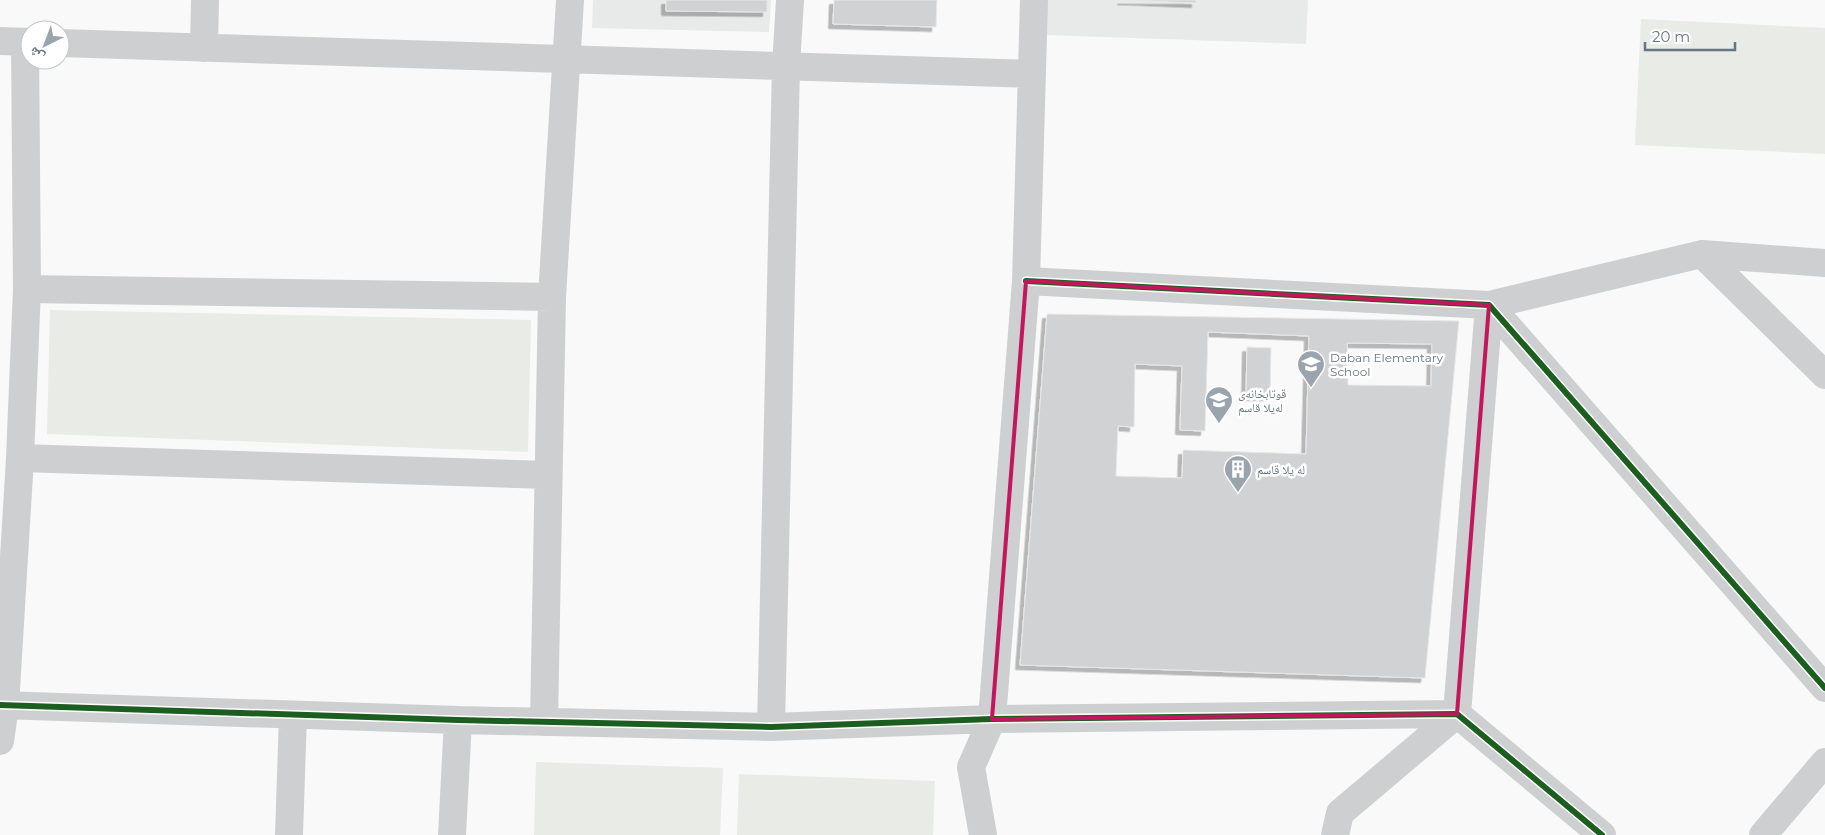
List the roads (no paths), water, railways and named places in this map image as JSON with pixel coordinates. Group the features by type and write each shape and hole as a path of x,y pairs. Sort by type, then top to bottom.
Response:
{"street":[{"path":"204,48 205,0"},
{"path":"544,722 552,297 568,59 570,0"},
{"path":"771,727 786,66 790,0"},
{"path":"983,835 970,767 992,719 1026,281 1034,0"},
{"path":"0,742 20,458 27,289 18,42"},
{"path":"70,43 1032,74"},
{"path":"1026,281 1135,288 1489,304 1702,254 1825,263"},
{"path":"1702,254 1825,375"},
{"path":"27,289 552,297"},
{"path":"1489,304 1825,688"},
{"path":"1335,835 1340,813 1457,714 1489,304"},
{"path":"20,458 548,475"},
{"path":"2,705 458,720 771,727 992,719 1457,714 1602,835"},
{"path":"289,835 293,714"},
{"path":"452,835 458,720"},
{"path":"1763,835 1825,762"}],"place":[{"name":"Daban Elementary School","path":"1311,388"},
{"name":"قوتابخانەی لەیلا قاسم","path":"1219,424"},
{"name":"له يلا قاسم","path":"1238,493"}]}
